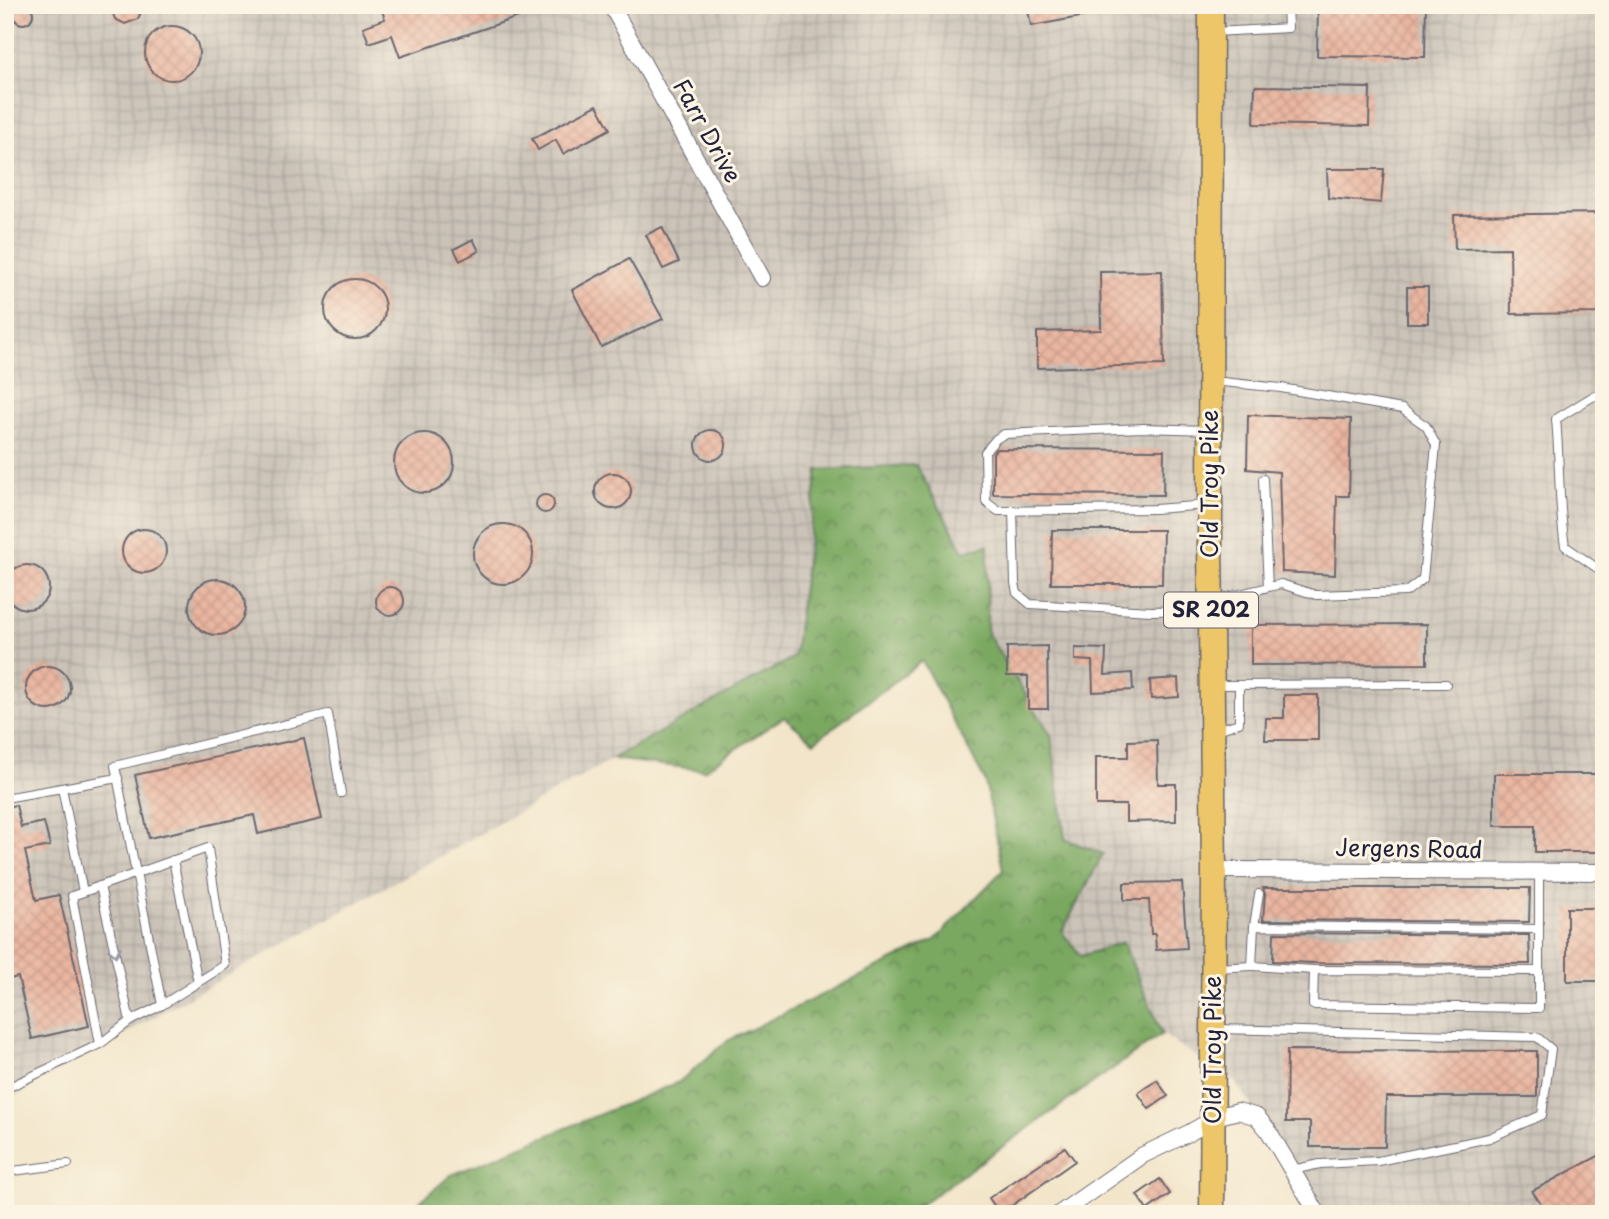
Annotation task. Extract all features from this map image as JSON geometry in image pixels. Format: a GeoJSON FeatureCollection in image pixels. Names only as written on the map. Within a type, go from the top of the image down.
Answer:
{"type":"FeatureCollection","features":[{"type":"Feature","properties":{"kind":"main road","name":"Old Troy Pike"},"geometry":{"type":"LineString","coordinates":[[1210,5],[1210,505],[1214,870],[1212,1214]]}},
{"type":"Feature","properties":{"kind":"street","name":"Farr Drive"},"geometry":{"type":"LineString","coordinates":[[611,5],[762,278]]}},
{"type":"Feature","properties":{"kind":"street","name":"Jergens Road"},"geometry":{"type":"LineString","coordinates":[[1214,870],[1604,872]]}},
{"type":"Feature","properties":{"kind":"street"},"geometry":{"type":"LineString","coordinates":[[1059,1214],[1143,1155],[1213,1118],[1238,1111],[1257,1117],[1268,1130],[1318,1214]]}},
{"type":"Feature","properties":{"kind":"lane"},"geometry":{"type":"LineString","coordinates":[[1211,32],[1288,28],[1287,5]]}},
{"type":"Feature","properties":{"kind":"lane"},"geometry":{"type":"LineString","coordinates":[[1013,510],[1015,583],[1017,593],[1030,604],[1151,611],[1195,610],[1211,601],[1281,584],[1316,594],[1406,592],[1423,579],[1436,445],[1426,426],[1402,409],[1281,388],[1210,381]]}},
{"type":"Feature","properties":{"kind":"lane"},"geometry":{"type":"LineString","coordinates":[[1604,394],[1592,397],[1556,419],[1560,453],[1561,520],[1565,546],[1604,570]]}},
{"type":"Feature","properties":{"kind":"lane"},"geometry":{"type":"LineString","coordinates":[[1210,430],[1143,428],[1004,434],[985,452],[986,502],[998,510],[1155,509],[1210,505]]}},
{"type":"Feature","properties":{"kind":"lane"},"geometry":{"type":"LineString","coordinates":[[1263,480],[1268,587]]}},
{"type":"Feature","properties":{"kind":"lane"},"geometry":{"type":"LineString","coordinates":[[1212,685],[1446,684]]}},
{"type":"Feature","properties":{"kind":"lane"},"geometry":{"type":"LineString","coordinates":[[1212,731],[1239,723],[1239,685]]}},
{"type":"Feature","properties":{"kind":"lane"},"geometry":{"type":"LineString","coordinates":[[162,1005],[115,766],[328,714],[341,793]]}},
{"type":"Feature","properties":{"kind":"lane"},"geometry":{"type":"LineString","coordinates":[[5,798],[118,778]]}},
{"type":"Feature","properties":{"kind":"lane"},"geometry":{"type":"LineString","coordinates":[[62,788],[83,892]]}},
{"type":"Feature","properties":{"kind":"lane"},"geometry":{"type":"LineString","coordinates":[[5,1089],[100,1044],[130,1021],[162,1005],[225,965],[208,848],[72,896],[100,1044]]}},
{"type":"Feature","properties":{"kind":"lane"},"geometry":{"type":"LineString","coordinates":[[173,860],[198,982]]}},
{"type":"Feature","properties":{"kind":"lane"},"geometry":{"type":"LineString","coordinates":[[1314,970],[1313,1005],[1539,1008],[1539,873]]}},
{"type":"Feature","properties":{"kind":"lane"},"geometry":{"type":"LineString","coordinates":[[100,886],[130,1021]]}},
{"type":"Feature","properties":{"kind":"lane"},"geometry":{"type":"LineString","coordinates":[[1252,966],[1259,894]]}},
{"type":"Feature","properties":{"kind":"lane"},"geometry":{"type":"LineString","coordinates":[[1254,926],[1538,929]]}},
{"type":"Feature","properties":{"kind":"lane"},"geometry":{"type":"LineString","coordinates":[[1214,969],[1252,966],[1314,970],[1539,971]]}},
{"type":"Feature","properties":{"kind":"lane"},"geometry":{"type":"LineString","coordinates":[[1214,1029],[1537,1037],[1551,1049],[1542,1115],[1489,1138],[1378,1161],[1320,1164],[1292,1170]]}},
{"type":"Feature","properties":{"kind":"lane"},"geometry":{"type":"LineString","coordinates":[[5,1172],[68,1164]]}},
{"type":"Feature","properties":{"kind":"shaded area"},"geometry":{"type":"Polygon","coordinates":[[[5,5],[1604,5],[1604,1214],[1324,1214],[1236,1082],[1162,1034],[1123,942],[1081,956],[1062,932],[1065,839],[1051,735],[987,633],[987,545],[964,551],[818,470],[794,657],[5,1101],[5,5]]]}},
{"type":"Feature","properties":{"kind":"green space"},"geometry":{"type":"Polygon","coordinates":[[[916,465],[964,551],[988,545],[987,633],[1051,735],[1065,839],[1103,854],[1062,932],[1081,956],[1123,942],[1162,1034],[907,1214],[405,1214],[451,1175],[679,1082],[727,1041],[935,940],[1003,870],[985,781],[922,661],[814,742],[784,717],[704,770],[612,759],[794,657],[818,470],[916,465]]]}},
{"type":"Feature","properties":{"kind":"building"},"geometry":{"type":"Polygon","coordinates":[[[23,4],[30,7],[33,14],[30,21],[23,24],[16,21],[13,14],[16,7],[23,4]]]}},
{"type":"Feature","properties":{"kind":"building"},"geometry":{"type":"Polygon","coordinates":[[[110,5],[144,5],[138,19],[125,24],[115,19],[110,5]]]}},
{"type":"Feature","properties":{"kind":"building"},"geometry":{"type":"Polygon","coordinates":[[[380,5],[548,7],[400,57],[392,35],[369,43],[363,27],[385,19],[380,5]]]}},
{"type":"Feature","properties":{"kind":"building"},"geometry":{"type":"Polygon","coordinates":[[[1027,5],[1113,5],[1113,11],[1031,26],[1027,5]]]}},
{"type":"Feature","properties":{"kind":"building"},"geometry":{"type":"Polygon","coordinates":[[[1318,5],[1426,5],[1425,57],[1317,56],[1318,5]]]}},
{"type":"Feature","properties":{"kind":"building"},"geometry":{"type":"Polygon","coordinates":[[[172,26],[191,34],[199,53],[191,72],[172,80],[153,72],[145,53],[153,34],[172,26]]]}},
{"type":"Feature","properties":{"kind":"building"},"geometry":{"type":"Polygon","coordinates":[[[1255,86],[1370,88],[1369,126],[1254,124],[1255,86]]]}},
{"type":"Feature","properties":{"kind":"building"},"geometry":{"type":"Polygon","coordinates":[[[597,105],[610,129],[563,154],[556,140],[538,150],[532,139],[597,105]]]}},
{"type":"Feature","properties":{"kind":"building"},"geometry":{"type":"Polygon","coordinates":[[[1327,169],[1384,169],[1381,203],[1328,198],[1327,169]]]}},
{"type":"Feature","properties":{"kind":"building"},"geometry":{"type":"Polygon","coordinates":[[[1604,213],[1604,313],[1511,314],[1510,248],[1455,249],[1454,215],[1604,213]]]}},
{"type":"Feature","properties":{"kind":"building"},"geometry":{"type":"Polygon","coordinates":[[[662,227],[679,262],[663,269],[646,235],[662,227]]]}},
{"type":"Feature","properties":{"kind":"building"},"geometry":{"type":"Polygon","coordinates":[[[473,239],[479,251],[460,261],[454,249],[473,239]]]}},
{"type":"Feature","properties":{"kind":"building"},"geometry":{"type":"Polygon","coordinates":[[[629,259],[663,319],[601,347],[572,290],[629,259]]]}},
{"type":"Feature","properties":{"kind":"building"},"geometry":{"type":"Polygon","coordinates":[[[1162,271],[1164,365],[1037,368],[1037,332],[1101,330],[1100,272],[1162,271]]]}},
{"type":"Feature","properties":{"kind":"building"},"geometry":{"type":"Polygon","coordinates":[[[355,279],[372,284],[380,292],[385,309],[380,326],[372,334],[355,339],[338,334],[330,326],[325,309],[330,292],[338,284],[355,279]]]}},
{"type":"Feature","properties":{"kind":"building"},"geometry":{"type":"Polygon","coordinates":[[[1407,287],[1428,287],[1428,323],[1407,323],[1407,287]]]}},
{"type":"Feature","properties":{"kind":"building"},"geometry":{"type":"Polygon","coordinates":[[[1248,415],[1351,419],[1349,496],[1337,496],[1335,575],[1282,572],[1279,472],[1247,469],[1248,415]]]}},
{"type":"Feature","properties":{"kind":"building"},"geometry":{"type":"Polygon","coordinates":[[[711,430],[721,435],[726,445],[721,455],[711,460],[701,455],[696,445],[701,435],[711,430]]]}},
{"type":"Feature","properties":{"kind":"building"},"geometry":{"type":"Polygon","coordinates":[[[418,433],[430,433],[449,446],[454,463],[452,475],[441,488],[430,493],[418,493],[399,480],[394,469],[394,457],[407,438],[418,433]]]}},
{"type":"Feature","properties":{"kind":"building"},"geometry":{"type":"Polygon","coordinates":[[[996,449],[1164,450],[1163,495],[993,494],[993,453],[996,449]]]}},
{"type":"Feature","properties":{"kind":"building"},"geometry":{"type":"Polygon","coordinates":[[[613,473],[626,478],[631,491],[626,504],[613,509],[600,504],[595,491],[600,478],[613,473]]]}},
{"type":"Feature","properties":{"kind":"building"},"geometry":{"type":"Polygon","coordinates":[[[541,495],[549,495],[554,504],[552,511],[541,513],[536,508],[536,500],[541,495]]]}},
{"type":"Feature","properties":{"kind":"building"},"geometry":{"type":"Polygon","coordinates":[[[503,524],[524,533],[533,554],[524,575],[503,584],[482,575],[473,554],[482,533],[503,524]]]}},
{"type":"Feature","properties":{"kind":"building"},"geometry":{"type":"Polygon","coordinates":[[[144,529],[159,536],[166,551],[159,566],[144,573],[129,566],[122,551],[129,536],[144,529]]]}},
{"type":"Feature","properties":{"kind":"building"},"geometry":{"type":"Polygon","coordinates":[[[1052,530],[1163,530],[1162,584],[1051,584],[1052,530]]]}},
{"type":"Feature","properties":{"kind":"building"},"geometry":{"type":"Polygon","coordinates":[[[27,565],[42,572],[49,587],[42,602],[27,609],[12,602],[5,587],[12,572],[27,565]]]}},
{"type":"Feature","properties":{"kind":"building"},"geometry":{"type":"Polygon","coordinates":[[[211,579],[223,579],[233,583],[241,591],[245,607],[241,623],[233,631],[223,635],[211,635],[201,631],[193,623],[189,613],[189,601],[193,591],[201,583],[211,579]]]}},
{"type":"Feature","properties":{"kind":"building"},"geometry":{"type":"Polygon","coordinates":[[[390,587],[400,591],[404,601],[400,611],[390,615],[380,611],[376,601],[380,591],[390,587]]]}},
{"type":"Feature","properties":{"kind":"building"},"geometry":{"type":"Polygon","coordinates":[[[1427,624],[1427,664],[1251,665],[1251,625],[1427,624]]]}},
{"type":"Feature","properties":{"kind":"building"},"geometry":{"type":"Polygon","coordinates":[[[1047,646],[1048,709],[1028,709],[1028,676],[1007,676],[1007,647],[1047,646]]]}},
{"type":"Feature","properties":{"kind":"building"},"geometry":{"type":"Polygon","coordinates":[[[1075,648],[1106,649],[1105,675],[1132,673],[1133,690],[1093,692],[1092,661],[1075,660],[1075,648]]]}},
{"type":"Feature","properties":{"kind":"building"},"geometry":{"type":"Polygon","coordinates":[[[48,666],[63,673],[70,688],[63,703],[48,710],[33,703],[26,688],[33,673],[48,666]]]}},
{"type":"Feature","properties":{"kind":"building"},"geometry":{"type":"Polygon","coordinates":[[[1178,678],[1179,697],[1151,699],[1150,680],[1178,678]]]}},
{"type":"Feature","properties":{"kind":"building"},"geometry":{"type":"Polygon","coordinates":[[[1284,695],[1318,695],[1318,740],[1265,740],[1266,718],[1284,718],[1284,695]]]}},
{"type":"Feature","properties":{"kind":"building"},"geometry":{"type":"Polygon","coordinates":[[[304,738],[322,819],[258,834],[254,815],[149,838],[135,775],[304,738]]]}},
{"type":"Feature","properties":{"kind":"building"},"geometry":{"type":"Polygon","coordinates":[[[1157,740],[1158,784],[1176,784],[1176,821],[1126,822],[1126,805],[1096,805],[1096,757],[1128,757],[1128,741],[1157,740]]]}},
{"type":"Feature","properties":{"kind":"building"},"geometry":{"type":"Polygon","coordinates":[[[1494,774],[1604,774],[1604,852],[1535,852],[1535,826],[1494,826],[1494,774]]]}},
{"type":"Feature","properties":{"kind":"building"},"geometry":{"type":"Polygon","coordinates":[[[16,805],[21,827],[44,822],[50,846],[25,851],[36,900],[59,895],[89,1026],[32,1039],[18,977],[5,980],[5,807],[16,805]]]}},
{"type":"Feature","properties":{"kind":"building"},"geometry":{"type":"Polygon","coordinates":[[[1182,882],[1187,948],[1156,950],[1155,934],[1151,934],[1149,900],[1124,900],[1124,883],[1182,882]]]}},
{"type":"Feature","properties":{"kind":"building"},"geometry":{"type":"Polygon","coordinates":[[[1263,888],[1530,888],[1529,922],[1263,920],[1263,888]]]}},
{"type":"Feature","properties":{"kind":"building"},"geometry":{"type":"Polygon","coordinates":[[[1567,908],[1601,908],[1601,981],[1567,981],[1567,908]]]}},
{"type":"Feature","properties":{"kind":"building"},"geometry":{"type":"Polygon","coordinates":[[[1274,933],[1529,935],[1530,964],[1273,961],[1274,933]]]}},
{"type":"Feature","properties":{"kind":"building"},"geometry":{"type":"Polygon","coordinates":[[[1287,1050],[1537,1051],[1537,1097],[1386,1097],[1385,1147],[1310,1147],[1310,1122],[1286,1122],[1287,1050]]]}},
{"type":"Feature","properties":{"kind":"building"},"geometry":{"type":"Polygon","coordinates":[[[1157,1080],[1168,1096],[1149,1109],[1138,1093],[1157,1080]]]}},
{"type":"Feature","properties":{"kind":"building"},"geometry":{"type":"Polygon","coordinates":[[[1065,1147],[1075,1161],[1000,1214],[989,1198],[1065,1147]]]}},
{"type":"Feature","properties":{"kind":"building"},"geometry":{"type":"Polygon","coordinates":[[[1604,1153],[1604,1214],[1548,1214],[1532,1191],[1604,1153]]]}},
{"type":"Feature","properties":{"kind":"building"},"geometry":{"type":"Polygon","coordinates":[[[1160,1179],[1170,1194],[1147,1210],[1137,1195],[1160,1179]]]}}]}
